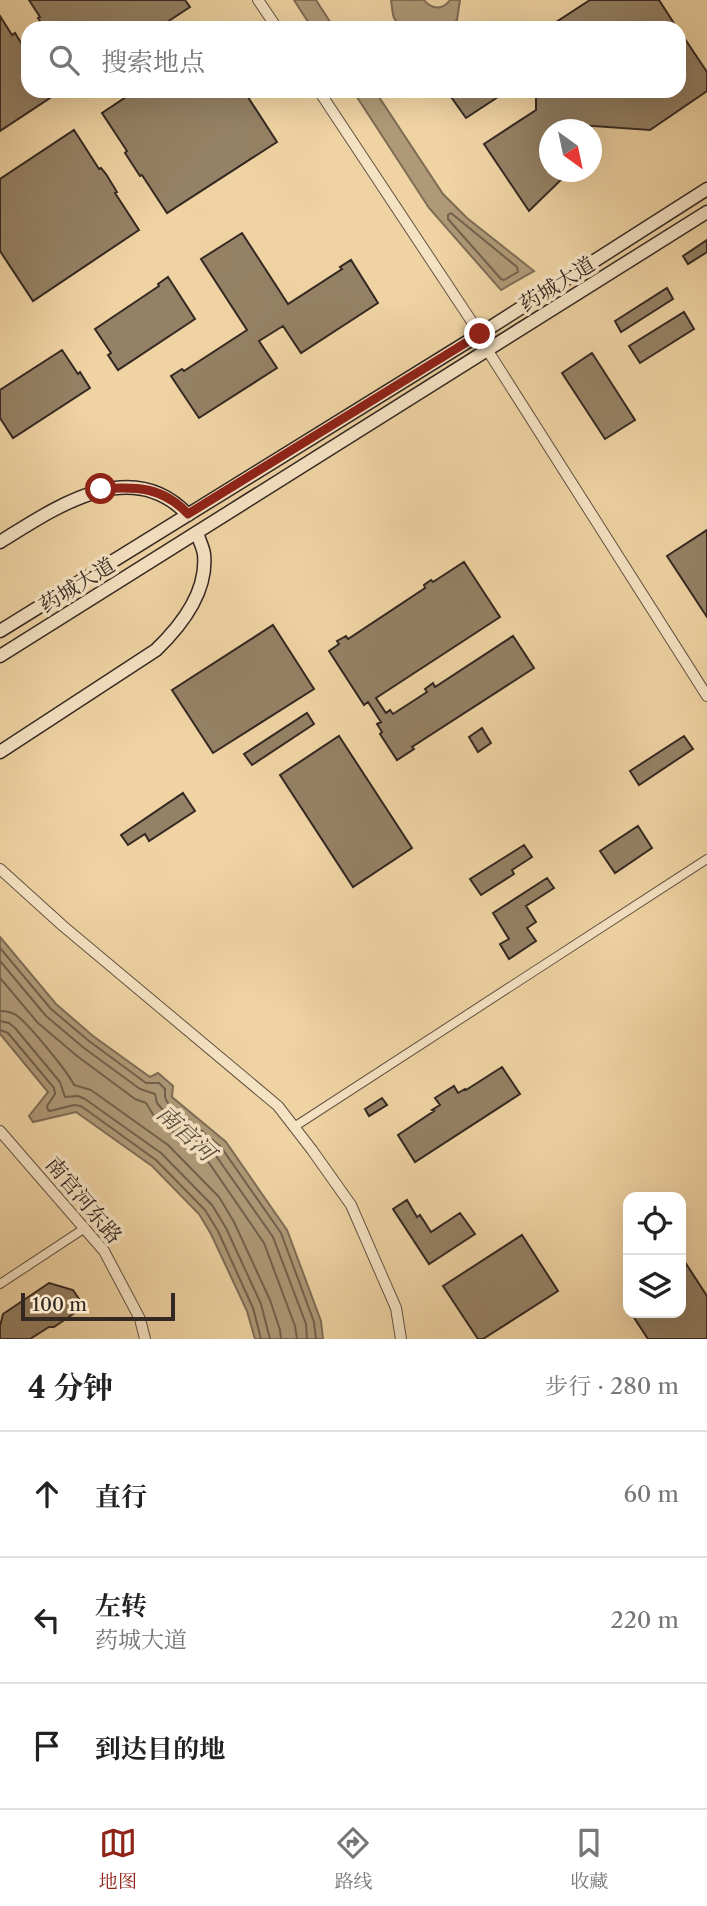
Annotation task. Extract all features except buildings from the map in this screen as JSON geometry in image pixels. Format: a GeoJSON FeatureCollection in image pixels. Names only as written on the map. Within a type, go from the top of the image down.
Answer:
{"type":"FeatureCollection","features":[{"type":"Feature","properties":{"kind":"main road","name":"药城大道"},"geometry":{"type":"LineString","coordinates":[[0,631],[707,190]]}},
{"type":"Feature","properties":{"kind":"main road","name":"药城大道"},"geometry":{"type":"LineString","coordinates":[[0,656],[707,212]]}},
{"type":"Feature","properties":{"kind":"main road"},"geometry":{"type":"LineString","coordinates":[[0,542],[71,500],[101,489],[146,489],[178,503],[188,514]]}},
{"type":"Feature","properties":{"kind":"main road"},"geometry":{"type":"LineString","coordinates":[[0,752],[156,650],[178,628],[196,598],[204,570],[203,551],[197,533]]}},
{"type":"Feature","properties":{"kind":"street"},"geometry":{"type":"LineString","coordinates":[[258,0],[272,21]]}},
{"type":"Feature","properties":{"kind":"street"},"geometry":{"type":"LineString","coordinates":[[323,98],[480,334],[488,351],[707,696]]}},
{"type":"Feature","properties":{"kind":"street"},"geometry":{"type":"LineString","coordinates":[[294,1127],[707,859]]}},
{"type":"Feature","properties":{"kind":"street"},"geometry":{"type":"LineString","coordinates":[[0,869],[63,926],[278,1106],[351,1205],[396,1308],[401,1339]]}},
{"type":"Feature","properties":{"kind":"street","name":"南官河东路"},"geometry":{"type":"LineString","coordinates":[[0,1131],[104,1251],[140,1319],[145,1339]]}},
{"type":"Feature","properties":{"kind":"street"},"geometry":{"type":"LineString","coordinates":[[0,1284],[85,1228]]}},
{"type":"Feature","properties":{"kind":"water"},"geometry":{"type":"Polygon","coordinates":[[[294,0],[316,0],[330,21],[308,21],[294,0]]]}},
{"type":"Feature","properties":{"kind":"water"},"geometry":{"type":"Polygon","coordinates":[[[391,0],[424,0],[437,8],[450,0],[460,0],[456,21],[396,21],[391,0]]]}},
{"type":"Feature","properties":{"kind":"water"},"geometry":{"type":"Polygon","coordinates":[[[358,98],[380,98],[443,194],[467,218],[534,271],[501,290],[429,208],[358,98]]]}},
{"type":"Feature","properties":{"kind":"water","name":"南官河"},"geometry":{"type":"Polygon","coordinates":[[[0,937],[56,1004],[93,1036],[150,1077],[158,1073],[173,1086],[172,1097],[226,1142],[287,1230],[321,1321],[323,1339],[255,1339],[247,1311],[211,1234],[199,1214],[152,1166],[76,1112],[33,1122],[29,1116],[48,1092],[0,1034],[0,937]]]}},
{"type":"Feature","properties":{"kind":"route"},"geometry":{"type":"LineString","coordinates":[[101,489],[146,489],[178,503],[188,514],[480,334]]}}]}
